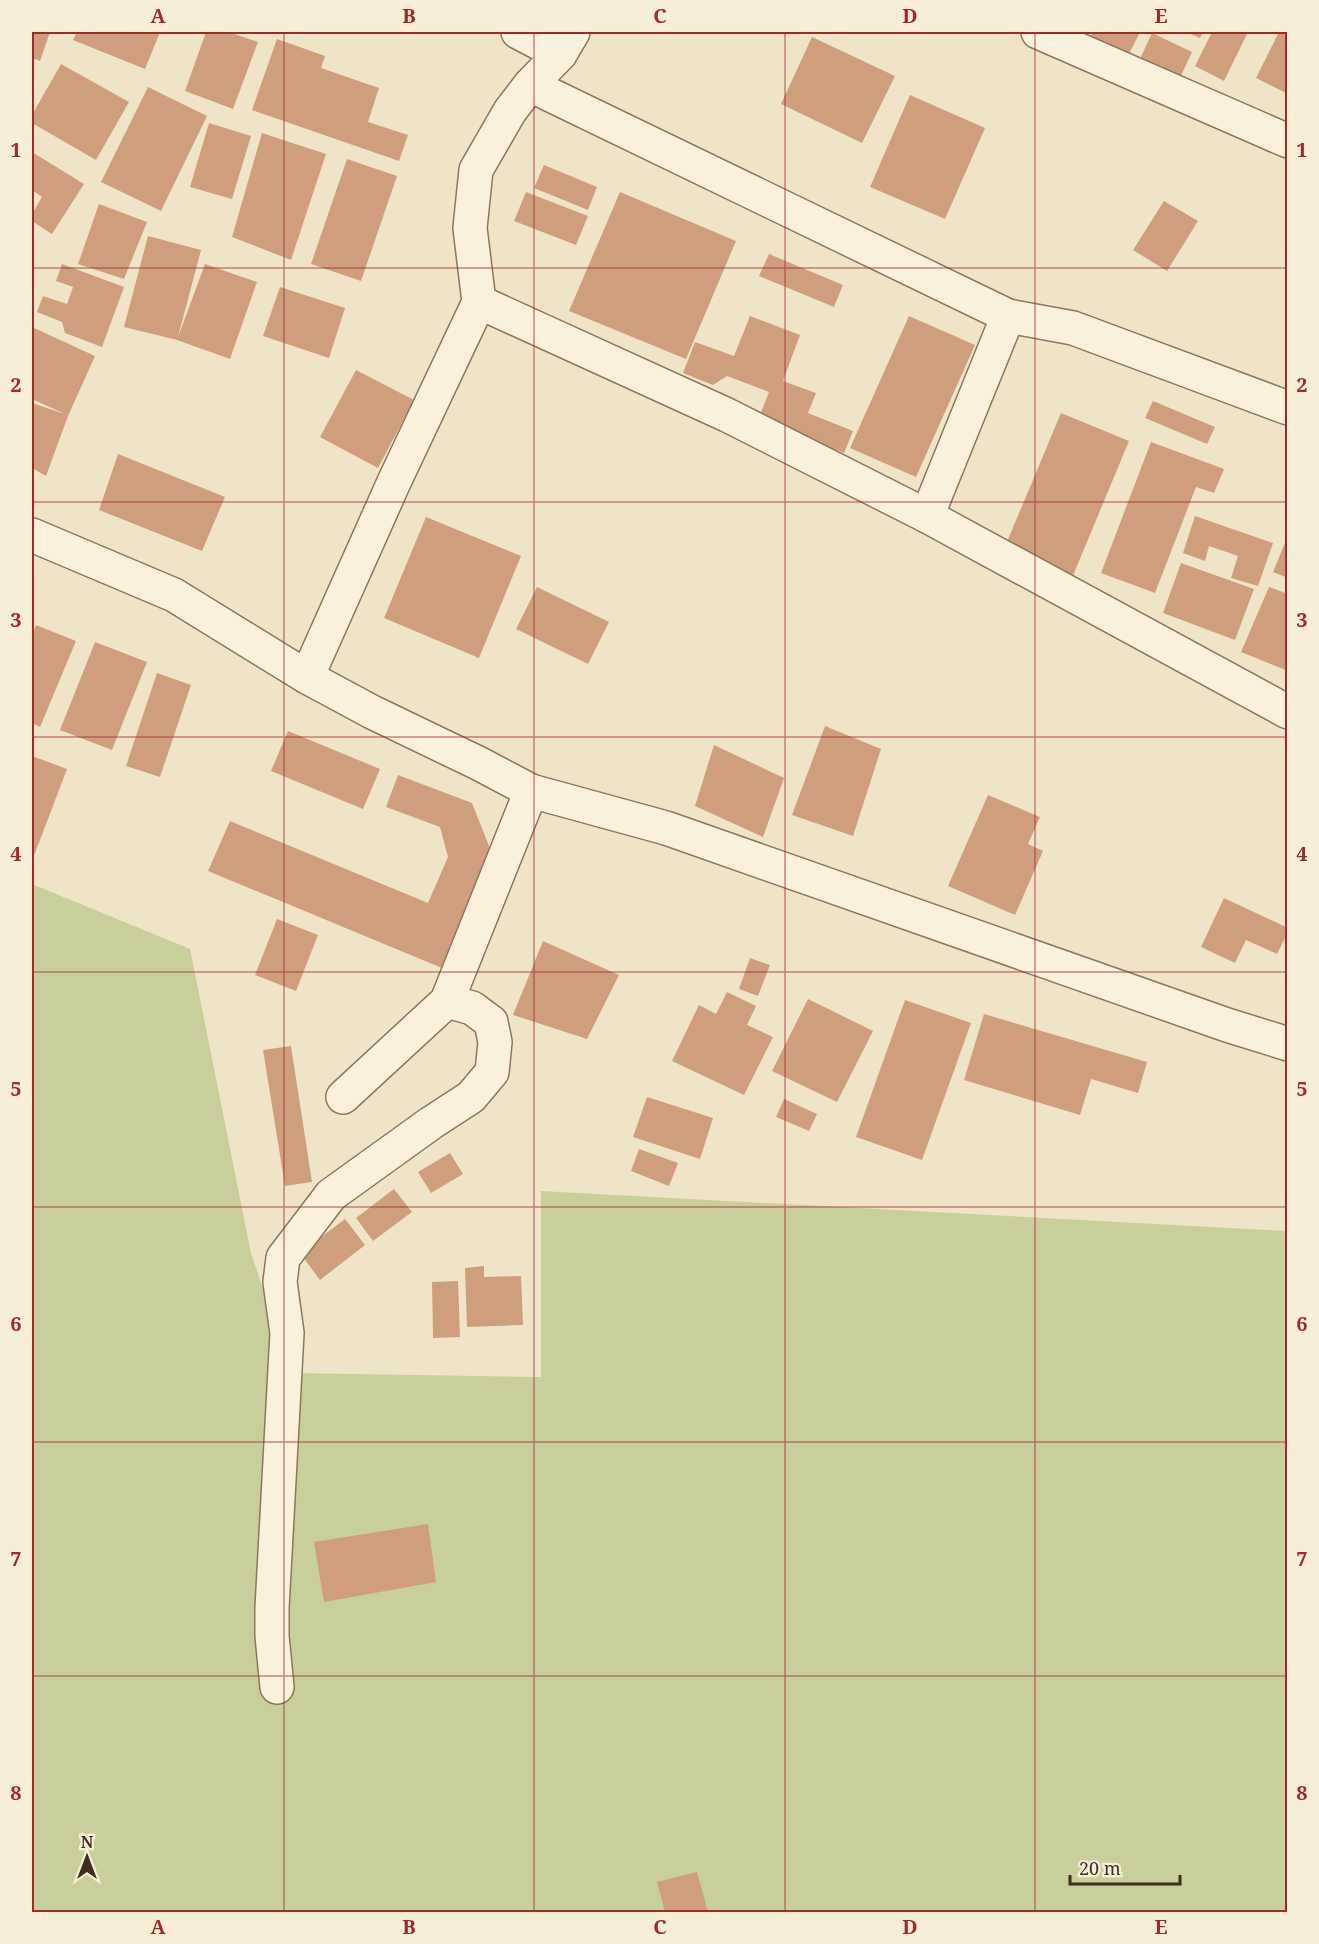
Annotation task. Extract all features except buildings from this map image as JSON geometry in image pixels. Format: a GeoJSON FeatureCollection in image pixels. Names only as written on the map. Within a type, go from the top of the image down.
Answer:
{"type":"FeatureCollection","features":[{"type":"Feature","properties":{"kind":"street"},"geometry":{"type":"LineString","coordinates":[[307,677],[393,483],[479,302],[470,228],[476,170],[510,111],[566,43],[518,32]]}},
{"type":"Feature","properties":{"kind":"street"},"geometry":{"type":"LineString","coordinates":[[1038,32],[1287,141]]}},
{"type":"Feature","properties":{"kind":"street"},"geometry":{"type":"LineString","coordinates":[[530,85],[1008,316],[1073,328],[1287,408]]}},
{"type":"Feature","properties":{"kind":"street"},"geometry":{"type":"LineString","coordinates":[[479,302],[727,415],[927,516],[1287,712]]}},
{"type":"Feature","properties":{"kind":"street"},"geometry":{"type":"LineString","coordinates":[[927,516],[1008,316]]}},
{"type":"Feature","properties":{"kind":"street"},"geometry":{"type":"LineString","coordinates":[[32,535],[174,595],[307,677],[531,791],[666,828],[1287,1044]]}},
{"type":"Feature","properties":{"kind":"street"},"geometry":{"type":"LineString","coordinates":[[343,1097],[447,1001],[531,791]]}},
{"type":"Feature","properties":{"kind":"street"},"geometry":{"type":"LineString","coordinates":[[277,1687],[272,1608],[287,1332],[280,1282],[283,1258],[331,1196],[431,1123],[471,1097],[492,1072],[495,1042],[491,1022],[472,1008],[447,1001]]}},
{"type":"Feature","properties":{"kind":"green space"},"geometry":{"type":"Polygon","coordinates":[[[32,884],[190,949],[251,1253],[291,1373],[541,1377],[541,1191],[1287,1231],[1287,1912],[32,1912],[32,884]]]}}]}
